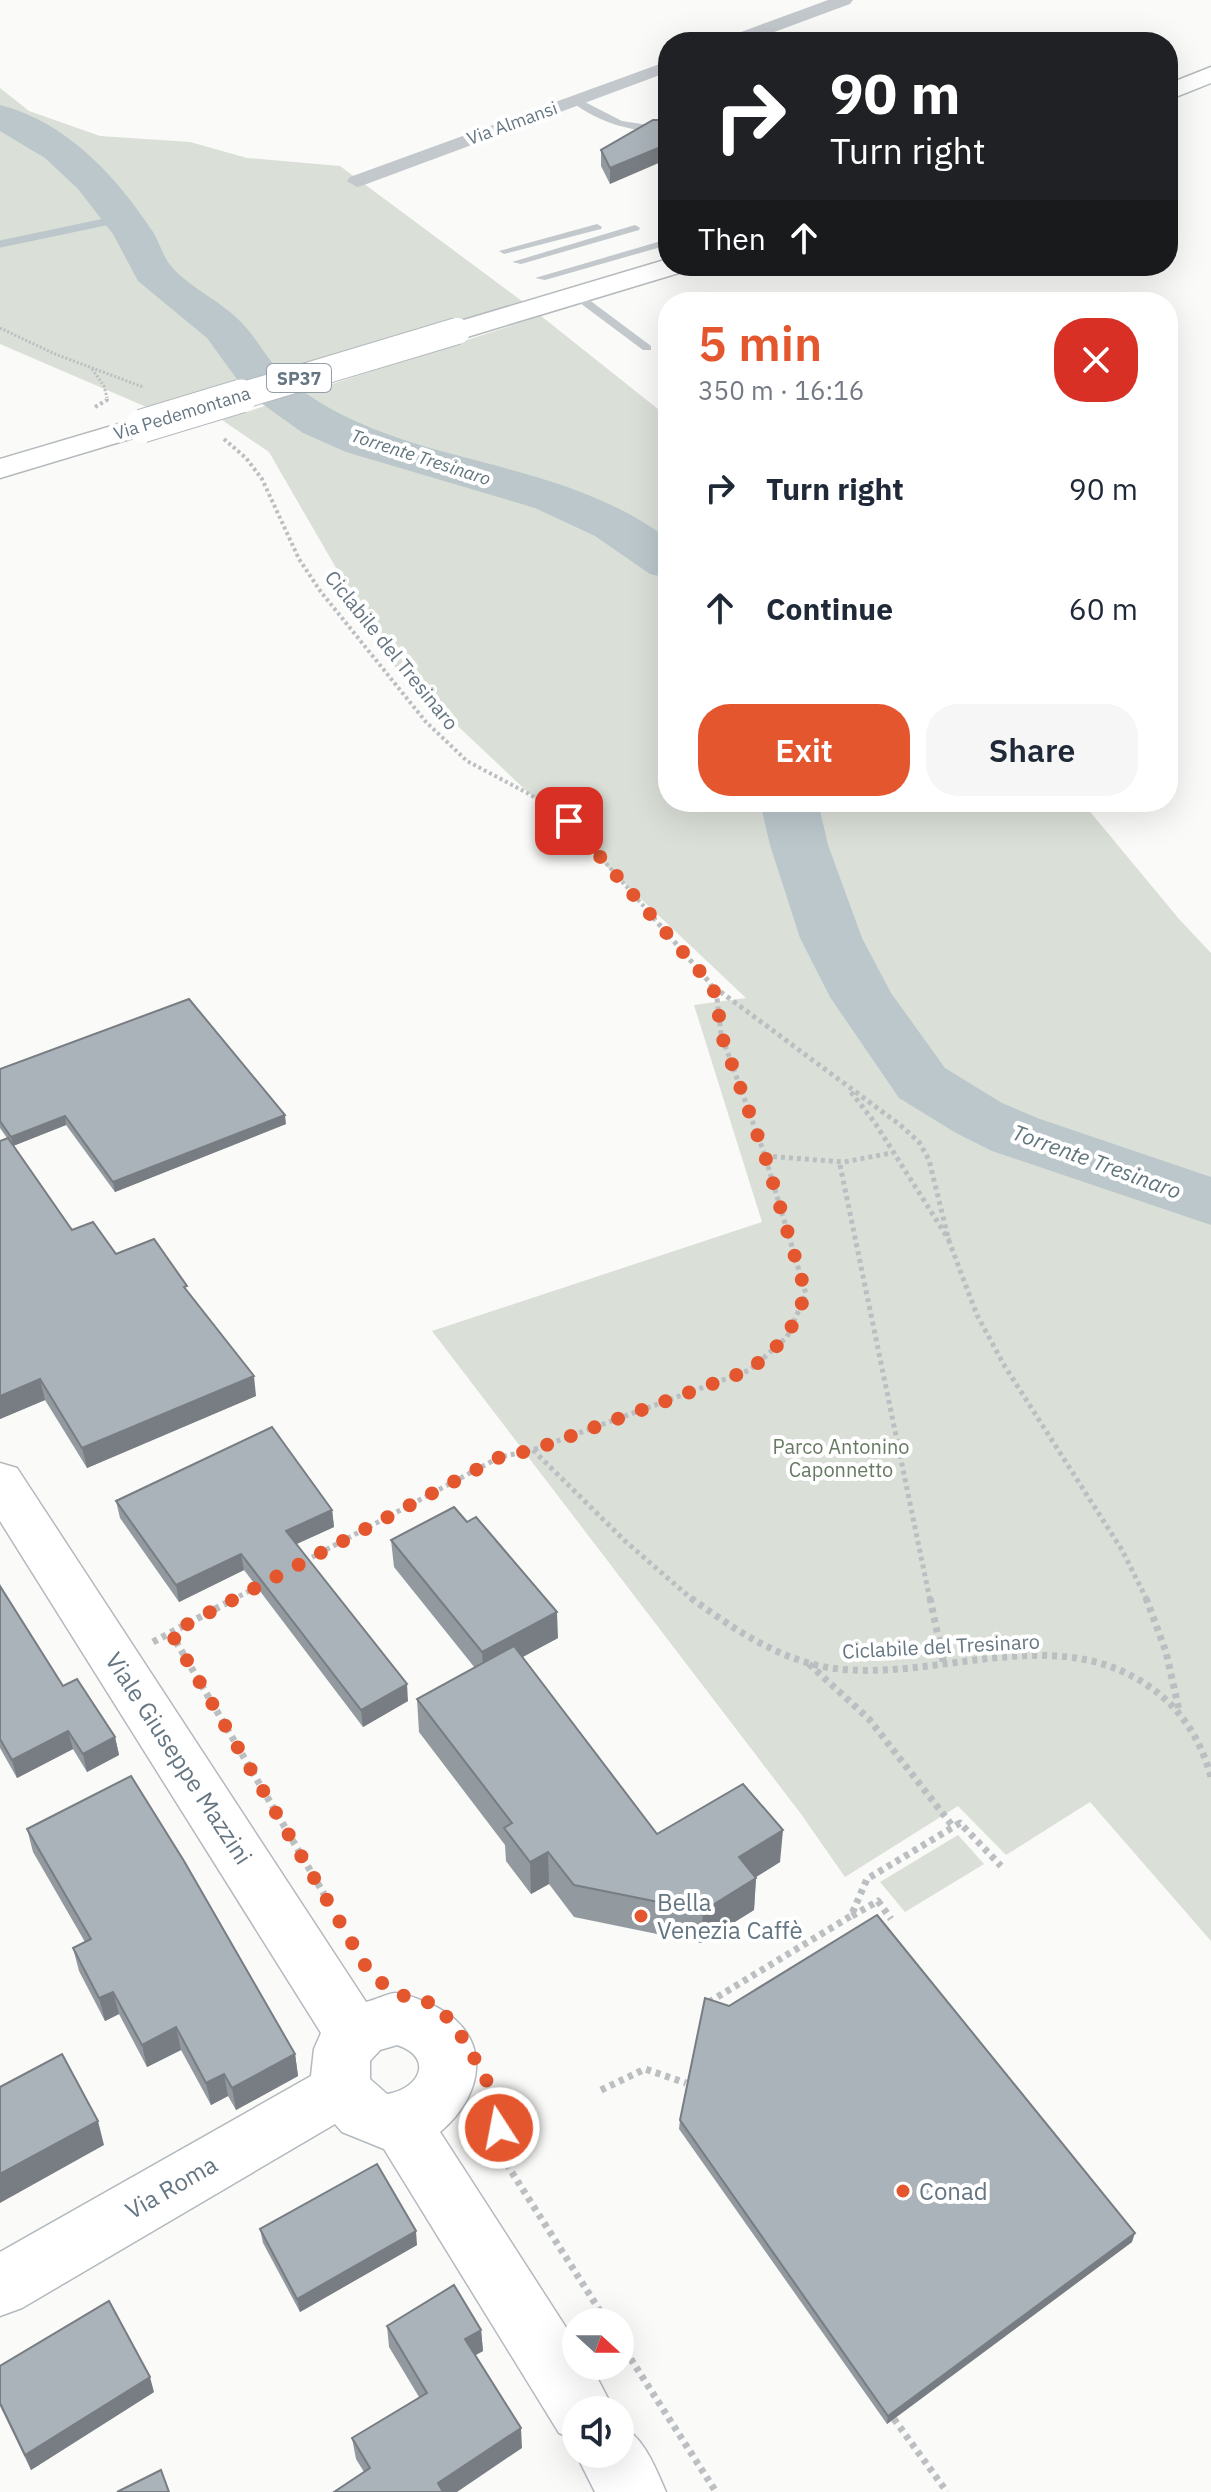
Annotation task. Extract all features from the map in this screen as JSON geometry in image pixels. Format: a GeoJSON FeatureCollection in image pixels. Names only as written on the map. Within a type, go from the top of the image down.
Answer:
{"type":"FeatureCollection","features":[{"type":"Feature","properties":{"kind":"street"},"geometry":{"type":"LineString","coordinates":[[758,32],[843,0]]}},
{"type":"Feature","properties":{"kind":"street","name":"Via Almansi"},"geometry":{"type":"LineString","coordinates":[[357,181],[658,70]]}},
{"type":"Feature","properties":{"kind":"street"},"geometry":{"type":"LineString","coordinates":[[1178,89],[1211,74]]}},
{"type":"Feature","properties":{"kind":"street","name":"SP37"},"geometry":{"type":"LineString","coordinates":[[564,291],[658,257]]}},
{"type":"Feature","properties":{"kind":"street","name":"Via Pedemontana"},"geometry":{"type":"LineString","coordinates":[[0,469],[457,331],[564,291]]}},
{"type":"Feature","properties":{"kind":"street","name":"Viale Giuseppe Mazzini"},"geometry":{"type":"LineString","coordinates":[[0,1481],[348,2063],[350,2104],[364,2115],[381,2121],[400,2121]]}},
{"type":"Feature","properties":{"kind":"street"},"geometry":{"type":"LineString","coordinates":[[348,2063],[382,2021],[397,2019],[426,2027],[444,2048],[449,2063],[448,2079],[441,2093],[424,2111],[400,2121],[573,2396]]}},
{"type":"Feature","properties":{"kind":"street","name":"Via Roma"},"geometry":{"type":"LineString","coordinates":[[0,2286],[348,2063]]}},
{"type":"Feature","properties":{"kind":"street"},"geometry":{"type":"LineString","coordinates":[[618,2468],[633,2492]]}},
{"type":"Feature","properties":{"kind":"lane"},"geometry":{"type":"LineString","coordinates":[[575,100],[586,109],[624,125],[658,130]]}},
{"type":"Feature","properties":{"kind":"lane"},"geometry":{"type":"LineString","coordinates":[[504,251],[619,221]]}},
{"type":"Feature","properties":{"kind":"lane"},"geometry":{"type":"LineString","coordinates":[[517,262],[635,228]]}},
{"type":"Feature","properties":{"kind":"lane"},"geometry":{"type":"LineString","coordinates":[[529,270],[650,234]]}},
{"type":"Feature","properties":{"kind":"lane"},"geometry":{"type":"LineString","coordinates":[[541,278],[658,255]]}},
{"type":"Feature","properties":{"kind":"lane"},"geometry":{"type":"LineString","coordinates":[[564,291],[647,348]]}},
{"type":"Feature","properties":{"kind":"path"},"geometry":{"type":"LineString","coordinates":[[0,328],[149,390]]}},
{"type":"Feature","properties":{"kind":"path"},"geometry":{"type":"LineString","coordinates":[[83,413],[107,400],[104,386],[91,368]]}},
{"type":"Feature","properties":{"kind":"path","name":"Ciclabile del Tresinaro"},"geometry":{"type":"LineString","coordinates":[[223,438],[246,458],[262,479],[299,559],[321,592],[426,722],[467,761],[531,795],[569,821],[710,983],[717,998],[721,1034],[765,1156],[806,1294],[787,1337],[750,1370],[533,1450],[687,1595],[740,1633],[807,1663],[851,1671],[1054,1655],[1110,1664],[1148,1683],[1179,1710],[1196,1733],[1211,1777]]}},
{"type":"Feature","properties":{"kind":"path"},"geometry":{"type":"LineString","coordinates":[[710,983],[759,1024],[896,1122],[924,1149],[933,1168],[964,1288],[1009,1374],[1124,1549],[1165,1649],[1179,1710]]}},
{"type":"Feature","properties":{"kind":"path"},"geometry":{"type":"LineString","coordinates":[[847,1085],[875,1123],[951,1245]]}},
{"type":"Feature","properties":{"kind":"path"},"geometry":{"type":"LineString","coordinates":[[765,1156],[840,1165],[865,1162],[891,1153]]}},
{"type":"Feature","properties":{"kind":"path"},"geometry":{"type":"LineString","coordinates":[[840,1165],[944,1665]]}},
{"type":"Feature","properties":{"kind":"path"},"geometry":{"type":"LineString","coordinates":[[294,1567],[500,1457],[533,1450]]}},
{"type":"Feature","properties":{"kind":"path"},"geometry":{"type":"LineString","coordinates":[[267,1581],[171,1633],[329,1903]]}},
{"type":"Feature","properties":{"kind":"path"},"geometry":{"type":"LineString","coordinates":[[807,1663],[829,1679],[864,1715],[954,1828]]}},
{"type":"Feature","properties":{"kind":"path"},"geometry":{"type":"LineString","coordinates":[[851,1916],[867,1879],[960,1823],[1001,1866]]}},
{"type":"Feature","properties":{"kind":"path"},"geometry":{"type":"LineString","coordinates":[[709,2002],[878,1901],[891,1919]]}},
{"type":"Feature","properties":{"kind":"path"},"geometry":{"type":"LineString","coordinates":[[601,2090],[645,2069],[686,2083]]}},
{"type":"Feature","properties":{"kind":"path"},"geometry":{"type":"LineString","coordinates":[[485,2077],[498,2102],[499,2128],[492,2141],[598,2308]]}},
{"type":"Feature","properties":{"kind":"path"},"geometry":{"type":"LineString","coordinates":[[634,2364],[716,2492]]}},
{"type":"Feature","properties":{"kind":"path"},"geometry":{"type":"LineString","coordinates":[[894,2419],[947,2492]]}},
{"type":"Feature","properties":{"kind":"green space"},"geometry":{"type":"Polygon","coordinates":[[[0,88],[29,111],[100,136],[190,142],[247,158],[340,166],[526,304],[158,412],[0,344],[0,88]]]}},
{"type":"Feature","properties":{"kind":"green space","name":"Parco Antonino Caponnetto"},"geometry":{"type":"Polygon","coordinates":[[[541,316],[658,409],[658,812],[1090,812],[1211,953],[1211,1941],[1090,1802],[1006,1855],[958,1806],[845,1877],[801,1814],[432,1331],[762,1222],[694,1005],[746,998],[391,663],[269,452],[222,420],[541,316]]]}},
{"type":"Feature","properties":{"kind":"green space"},"geometry":{"type":"Polygon","coordinates":[[[958,1835],[984,1864],[905,1912],[880,1882],[958,1835]]]}},
{"type":"Feature","properties":{"kind":"building"},"geometry":{"type":"Polygon","coordinates":[[[658,120],[658,148],[610,168],[601,150],[658,120]]]}},
{"type":"Feature","properties":{"kind":"building"},"geometry":{"type":"Polygon","coordinates":[[[189,999],[285,1115],[113,1182],[65,1116],[11,1137],[0,1121],[0,1069],[189,999]]]}},
{"type":"Feature","properties":{"kind":"building"},"geometry":{"type":"Polygon","coordinates":[[[8,1138],[72,1230],[93,1222],[116,1254],[154,1239],[187,1286],[184,1287],[254,1376],[82,1448],[40,1379],[0,1396],[0,1141],[8,1138]]]}},
{"type":"Feature","properties":{"kind":"building"},"geometry":{"type":"Polygon","coordinates":[[[272,1427],[332,1510],[286,1531],[407,1684],[361,1710],[241,1554],[176,1585],[116,1501],[272,1427]]]}},
{"type":"Feature","properties":{"kind":"building"},"geometry":{"type":"Polygon","coordinates":[[[454,1507],[467,1522],[476,1517],[557,1612],[482,1652],[391,1540],[454,1507]]]}},
{"type":"Feature","properties":{"kind":"building"},"geometry":{"type":"Polygon","coordinates":[[[0,1586],[63,1686],[77,1679],[115,1737],[83,1754],[68,1731],[12,1760],[0,1739],[0,1586]]]}},
{"type":"Feature","properties":{"kind":"building"},"geometry":{"type":"Polygon","coordinates":[[[514,1646],[657,1834],[743,1784],[783,1830],[739,1857],[756,1878],[703,1911],[574,1885],[548,1852],[530,1862],[504,1828],[512,1823],[417,1699],[514,1646]]]}},
{"type":"Feature","properties":{"kind":"building"},"geometry":{"type":"Polygon","coordinates":[[[131,1776],[184,1861],[295,2054],[232,2088],[224,2074],[206,2083],[176,2027],[142,2045],[113,1992],[99,1998],[73,1948],[91,1939],[27,1829],[131,1776]]]}},
{"type":"Feature","properties":{"kind":"building","name":"Conad"},"geometry":{"type":"Polygon","coordinates":[[[877,1915],[1135,2233],[888,2416],[680,2120],[705,1998],[729,2006],[877,1915]]]}},
{"type":"Feature","properties":{"kind":"building"},"geometry":{"type":"Polygon","coordinates":[[[62,2054],[98,2121],[0,2174],[0,2087],[62,2054]]]}},
{"type":"Feature","properties":{"kind":"building"},"geometry":{"type":"Polygon","coordinates":[[[377,2164],[416,2231],[297,2299],[260,2229],[377,2164]]]}},
{"type":"Feature","properties":{"kind":"building"},"geometry":{"type":"Polygon","coordinates":[[[454,2285],[481,2330],[465,2339],[521,2428],[438,2483],[443,2492],[334,2492],[370,2468],[352,2438],[427,2393],[387,2326],[454,2285]]]}},
{"type":"Feature","properties":{"kind":"building"},"geometry":{"type":"Polygon","coordinates":[[[109,2301],[150,2377],[25,2455],[0,2403],[0,2366],[109,2301]]]}},
{"type":"Feature","properties":{"kind":"building"},"geometry":{"type":"Polygon","coordinates":[[[161,2470],[169,2492],[117,2492],[161,2470]]]}},
{"type":"Feature","properties":{"kind":"waterway","name":"Torrente Tresinaro"},"geometry":{"type":"LineString","coordinates":[[0,117],[40,137],[76,164],[121,215],[137,238],[153,272],[223,329],[258,378],[300,411],[363,442],[489,477],[583,510],[613,525],[658,556]]}},
{"type":"Feature","properties":{"kind":"waterway"},"geometry":{"type":"LineString","coordinates":[[0,244],[124,218]]}},
{"type":"Feature","properties":{"kind":"waterway","name":"Torrente Tresinaro"},"geometry":{"type":"LineString","coordinates":[[791,812],[799,845],[831,938],[862,997],[922,1083],[979,1118],[1016,1135],[1211,1202]]}},
{"type":"Feature","properties":{"kind":"place","name":"Bella Venezia Caffè"},"geometry":{"type":"Point","coordinates":[641,1916]}},
{"type":"Feature","properties":{"kind":"place","name":"Conad"},"geometry":{"type":"Point","coordinates":[903,2191]}},
{"type":"Feature","properties":{"kind":"route"},"geometry":{"type":"LineString","coordinates":[[499,2128],[498,2102],[465,2041],[436,2003],[419,2002],[391,1992],[369,1972],[171,1633],[500,1457],[533,1450],[750,1370],[787,1337],[806,1294],[765,1156],[721,1034],[717,998],[710,983],[569,821]]}}]}
